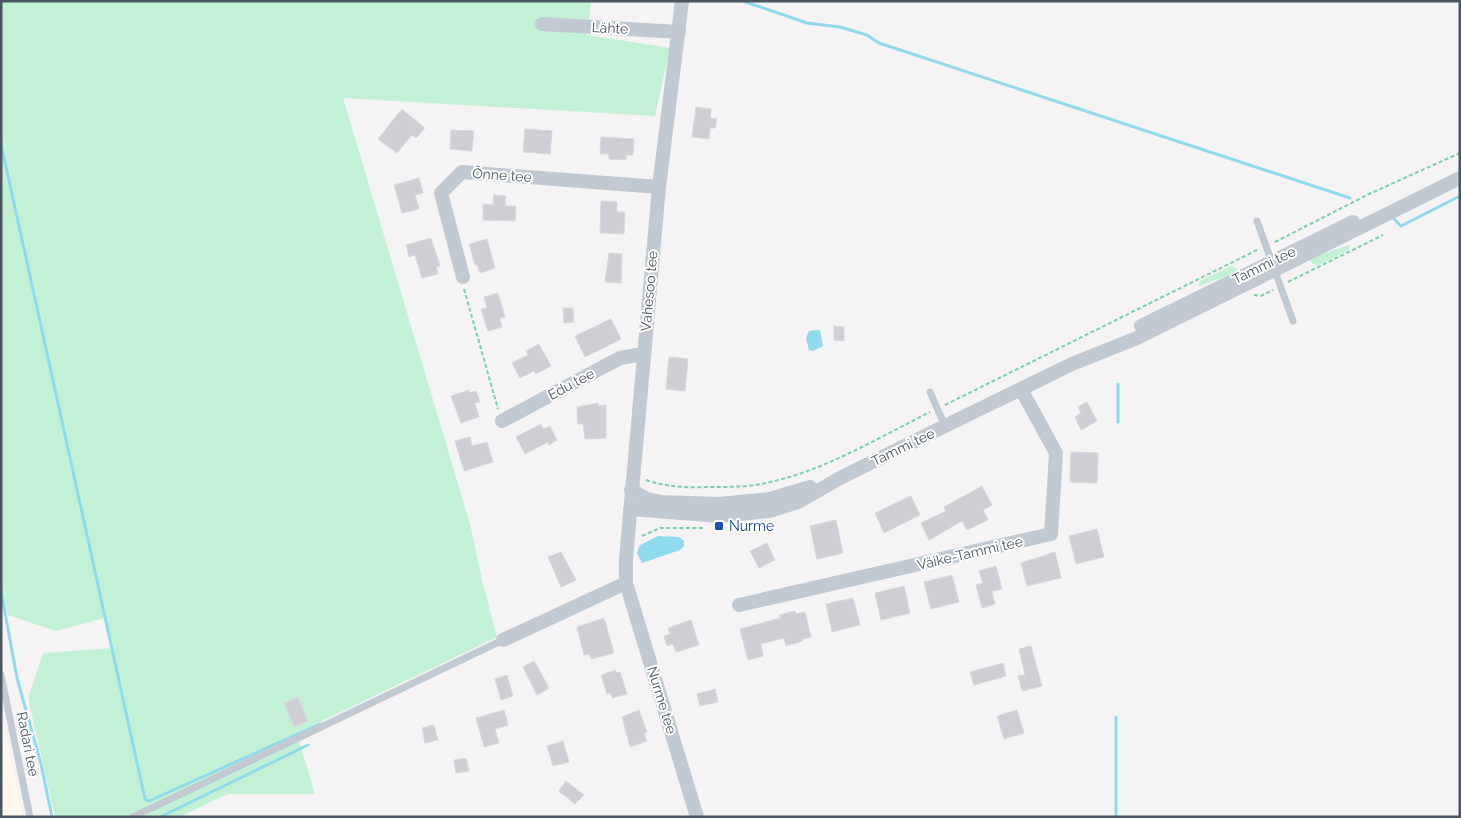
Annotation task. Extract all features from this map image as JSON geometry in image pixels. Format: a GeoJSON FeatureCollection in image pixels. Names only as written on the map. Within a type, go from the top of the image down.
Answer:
{"type":"FeatureCollection","features":[{"type":"Feature","properties":{"kind":"street","name":"Vahesoo tee"},"geometry":{"type":"LineString","coordinates":[[626,583],[632,476],[659,187],[682,1]]}},
{"type":"Feature","properties":{"kind":"street","name":"Lähte"},"geometry":{"type":"LineString","coordinates":[[542,24],[678,32]]}},
{"type":"Feature","properties":{"kind":"street","name":"Õnne tee"},"geometry":{"type":"LineString","coordinates":[[463,277],[441,193],[462,172],[659,187]]}},
{"type":"Feature","properties":{"kind":"street","name":"Tammi tee"},"geometry":{"type":"LineString","coordinates":[[630,508],[720,516],[769,511],[798,502],[842,477],[1072,364],[1137,338],[1273,266],[1460,172]]}},
{"type":"Feature","properties":{"kind":"street","name":"Tammi tee"},"geometry":{"type":"LineString","coordinates":[[1273,266],[1460,178]]}},
{"type":"Feature","properties":{"kind":"street","name":"Edu tee"},"geometry":{"type":"LineString","coordinates":[[504,420],[620,358],[643,354]]}},
{"type":"Feature","properties":{"kind":"street","name":"Väike-Tammi tee"},"geometry":{"type":"LineString","coordinates":[[739,605],[1051,534],[1056,453],[1021,389]]}},
{"type":"Feature","properties":{"kind":"street","name":"Tammi tee"},"geometry":{"type":"LineString","coordinates":[[632,490],[646,499],[661,502],[736,504],[770,499],[842,477]]}},
{"type":"Feature","properties":{"kind":"street"},"geometry":{"type":"LineString","coordinates":[[503,640],[626,583]]}},
{"type":"Feature","properties":{"kind":"street","name":"Nurme tee"},"geometry":{"type":"LineString","coordinates":[[626,583],[697,817]]}},
{"type":"Feature","properties":{"kind":"lane"},"geometry":{"type":"LineString","coordinates":[[1257,221],[1293,321]]}},
{"type":"Feature","properties":{"kind":"lane"},"geometry":{"type":"LineString","coordinates":[[930,392],[945,426]]}},
{"type":"Feature","properties":{"kind":"lane"},"geometry":{"type":"LineString","coordinates":[[133,817],[503,640]]}},
{"type":"Feature","properties":{"kind":"lane","name":"Radari tee"},"geometry":{"type":"LineString","coordinates":[[1,675],[30,817]]}},
{"type":"Feature","properties":{"kind":"path"},"geometry":{"type":"LineString","coordinates":[[632,476],[663,486],[741,487],[767,483],[817,467],[1369,194],[1460,153]]}},
{"type":"Feature","properties":{"kind":"path"},"geometry":{"type":"LineString","coordinates":[[1261,296],[1383,235]]}},
{"type":"Feature","properties":{"kind":"path"},"geometry":{"type":"LineString","coordinates":[[463,277],[463,285],[498,409],[504,420]]}},
{"type":"Feature","properties":{"kind":"path"},"geometry":{"type":"LineString","coordinates":[[628,538],[637,538],[660,528],[690,529],[713,527]]}},
{"type":"Feature","properties":{"kind":"shaded area"},"geometry":{"type":"Polygon","coordinates":[[[1,711],[23,817],[1,817],[1,711]]]}},
{"type":"Feature","properties":{"kind":"green space"},"geometry":{"type":"Polygon","coordinates":[[[1,1],[591,1],[587,35],[670,48],[655,116],[343,98],[470,524],[497,637],[297,733],[315,794],[228,794],[179,817],[55,817],[28,698],[43,653],[113,648],[104,618],[56,631],[8,615],[1,587],[1,1]]]}},
{"type":"Feature","properties":{"kind":"green space"},"geometry":{"type":"Polygon","coordinates":[[[1349,245],[1349,250],[1317,266],[1309,259],[1349,245]]]}},
{"type":"Feature","properties":{"kind":"green space"},"geometry":{"type":"Polygon","coordinates":[[[1231,266],[1236,268],[1238,272],[1199,286],[1200,281],[1231,266]]]}},
{"type":"Feature","properties":{"kind":"water"},"geometry":{"type":"Polygon","coordinates":[[[820,330],[823,346],[813,351],[809,350],[806,338],[809,331],[820,330]]]}},
{"type":"Feature","properties":{"kind":"water"},"geometry":{"type":"Polygon","coordinates":[[[658,536],[679,537],[684,541],[684,546],[680,550],[642,563],[637,553],[640,545],[658,536]]]}},
{"type":"Feature","properties":{"kind":"building"},"geometry":{"type":"Polygon","coordinates":[[[696,107],[711,109],[710,118],[717,119],[715,128],[710,128],[709,139],[692,137],[696,107]]]}},
{"type":"Feature","properties":{"kind":"building"},"geometry":{"type":"Polygon","coordinates":[[[402,109],[425,128],[416,138],[412,135],[397,153],[378,139],[402,109]]]}},
{"type":"Feature","properties":{"kind":"building"},"geometry":{"type":"Polygon","coordinates":[[[525,129],[552,131],[550,154],[523,152],[525,129]]]}},
{"type":"Feature","properties":{"kind":"building"},"geometry":{"type":"Polygon","coordinates":[[[451,130],[474,131],[472,151],[450,149],[451,130]]]}},
{"type":"Feature","properties":{"kind":"building"},"geometry":{"type":"Polygon","coordinates":[[[601,137],[634,139],[633,155],[626,155],[626,160],[609,159],[609,154],[600,154],[601,137]]]}},
{"type":"Feature","properties":{"kind":"building"},"geometry":{"type":"Polygon","coordinates":[[[419,178],[423,193],[415,195],[419,209],[402,213],[394,185],[419,178]]]}},
{"type":"Feature","properties":{"kind":"building"},"geometry":{"type":"Polygon","coordinates":[[[494,195],[506,196],[505,206],[516,206],[515,221],[483,220],[483,204],[493,205],[494,195]]]}},
{"type":"Feature","properties":{"kind":"building"},"geometry":{"type":"Polygon","coordinates":[[[601,201],[617,202],[617,212],[625,212],[624,234],[600,233],[601,201]]]}},
{"type":"Feature","properties":{"kind":"building"},"geometry":{"type":"Polygon","coordinates":[[[431,238],[440,266],[436,267],[438,274],[422,278],[415,255],[409,257],[406,245],[431,238]]]}},
{"type":"Feature","properties":{"kind":"building"},"geometry":{"type":"Polygon","coordinates":[[[487,239],[495,268],[480,273],[477,264],[475,265],[469,244],[487,239]]]}},
{"type":"Feature","properties":{"kind":"building"},"geometry":{"type":"Polygon","coordinates":[[[609,253],[622,254],[621,283],[605,282],[609,253]]]}},
{"type":"Feature","properties":{"kind":"building"},"geometry":{"type":"Polygon","coordinates":[[[498,293],[505,317],[500,318],[502,327],[488,331],[481,309],[487,308],[484,297],[498,293]]]}},
{"type":"Feature","properties":{"kind":"building"},"geometry":{"type":"Polygon","coordinates":[[[563,308],[573,308],[574,322],[564,323],[563,308]]]}},
{"type":"Feature","properties":{"kind":"building"},"geometry":{"type":"Polygon","coordinates":[[[611,319],[621,339],[585,357],[575,336],[611,319]]]}},
{"type":"Feature","properties":{"kind":"building"},"geometry":{"type":"Polygon","coordinates":[[[834,326],[844,327],[844,341],[834,340],[834,326]]]}},
{"type":"Feature","properties":{"kind":"building"},"geometry":{"type":"Polygon","coordinates":[[[539,344],[551,366],[536,374],[534,371],[520,378],[512,363],[528,355],[526,351],[539,344]]]}},
{"type":"Feature","properties":{"kind":"building"},"geometry":{"type":"Polygon","coordinates":[[[669,357],[688,359],[685,391],[666,389],[669,357]]]}},
{"type":"Feature","properties":{"kind":"building"},"geometry":{"type":"Polygon","coordinates":[[[469,390],[469,393],[476,391],[480,402],[475,403],[479,417],[461,423],[451,396],[469,390]]]}},
{"type":"Feature","properties":{"kind":"building"},"geometry":{"type":"Polygon","coordinates":[[[1087,402],[1097,421],[1081,430],[1075,417],[1081,413],[1078,407],[1087,402]]]}},
{"type":"Feature","properties":{"kind":"building"},"geometry":{"type":"Polygon","coordinates":[[[598,403],[598,406],[606,405],[606,438],[585,439],[583,424],[578,424],[577,407],[598,403]]]}},
{"type":"Feature","properties":{"kind":"building"},"geometry":{"type":"Polygon","coordinates":[[[541,424],[543,429],[550,426],[557,440],[549,445],[548,442],[525,454],[516,437],[541,424]]]}},
{"type":"Feature","properties":{"kind":"building"},"geometry":{"type":"Polygon","coordinates":[[[470,437],[472,446],[487,442],[493,462],[464,471],[455,441],[470,437]]]}},
{"type":"Feature","properties":{"kind":"building"},"geometry":{"type":"Polygon","coordinates":[[[1071,452],[1098,453],[1097,483],[1070,482],[1071,452]]]}},
{"type":"Feature","properties":{"kind":"building"},"geometry":{"type":"Polygon","coordinates":[[[982,486],[992,505],[983,510],[988,520],[967,530],[962,521],[929,540],[921,523],[946,511],[944,507],[982,486]]]}},
{"type":"Feature","properties":{"kind":"building"},"geometry":{"type":"Polygon","coordinates":[[[911,496],[920,515],[884,533],[875,513],[911,496]]]}},
{"type":"Feature","properties":{"kind":"building"},"geometry":{"type":"Polygon","coordinates":[[[836,520],[843,553],[817,559],[810,526],[836,520]]]}},
{"type":"Feature","properties":{"kind":"building"},"geometry":{"type":"Polygon","coordinates":[[[1097,529],[1104,557],[1076,564],[1069,536],[1097,529]]]}},
{"type":"Feature","properties":{"kind":"building"},"geometry":{"type":"Polygon","coordinates":[[[767,543],[775,560],[759,568],[750,551],[767,543]]]}},
{"type":"Feature","properties":{"kind":"building"},"geometry":{"type":"Polygon","coordinates":[[[561,552],[576,580],[561,587],[548,557],[561,552]]]}},
{"type":"Feature","properties":{"kind":"building"},"geometry":{"type":"Polygon","coordinates":[[[1055,552],[1061,578],[1027,586],[1021,563],[1055,552]]]}},
{"type":"Feature","properties":{"kind":"building"},"geometry":{"type":"Polygon","coordinates":[[[996,566],[1002,589],[992,591],[995,604],[982,608],[976,585],[983,583],[979,571],[996,566]]]}},
{"type":"Feature","properties":{"kind":"building"},"geometry":{"type":"Polygon","coordinates":[[[952,575],[959,602],[931,609],[924,582],[952,575]]]}},
{"type":"Feature","properties":{"kind":"building"},"geometry":{"type":"Polygon","coordinates":[[[904,586],[910,613],[881,620],[875,593],[904,586]]]}},
{"type":"Feature","properties":{"kind":"building"},"geometry":{"type":"Polygon","coordinates":[[[853,598],[860,625],[832,632],[826,604],[853,598]]]}},
{"type":"Feature","properties":{"kind":"building"},"geometry":{"type":"Polygon","coordinates":[[[795,611],[796,614],[805,612],[811,637],[786,646],[784,638],[761,644],[763,656],[748,660],[740,629],[781,618],[779,615],[795,611]]]}},
{"type":"Feature","properties":{"kind":"building"},"geometry":{"type":"Polygon","coordinates":[[[604,618],[614,653],[591,659],[589,654],[584,655],[577,627],[604,618]]]}},
{"type":"Feature","properties":{"kind":"building"},"geometry":{"type":"Polygon","coordinates":[[[691,620],[699,645],[676,652],[673,644],[667,646],[664,636],[670,634],[668,628],[691,620]]]}},
{"type":"Feature","properties":{"kind":"building"},"geometry":{"type":"Polygon","coordinates":[[[1031,646],[1042,686],[1022,691],[1018,676],[1025,675],[1019,649],[1031,646]]]}},
{"type":"Feature","properties":{"kind":"building"},"geometry":{"type":"Polygon","coordinates":[[[534,661],[548,686],[548,689],[537,695],[523,667],[534,661]]]}},
{"type":"Feature","properties":{"kind":"building"},"geometry":{"type":"Polygon","coordinates":[[[1003,663],[1006,676],[974,685],[970,672],[1003,663]]]}},
{"type":"Feature","properties":{"kind":"building"},"geometry":{"type":"Polygon","coordinates":[[[616,670],[616,673],[620,672],[627,694],[612,698],[611,693],[607,694],[601,675],[616,670]]]}},
{"type":"Feature","properties":{"kind":"building"},"geometry":{"type":"Polygon","coordinates":[[[507,675],[513,696],[501,700],[495,679],[507,675]]]}},
{"type":"Feature","properties":{"kind":"building"},"geometry":{"type":"Polygon","coordinates":[[[715,689],[718,702],[700,706],[697,694],[715,689]]]}},
{"type":"Feature","properties":{"kind":"building"},"geometry":{"type":"Polygon","coordinates":[[[298,697],[308,721],[294,727],[284,703],[298,697]]]}},
{"type":"Feature","properties":{"kind":"building"},"geometry":{"type":"Polygon","coordinates":[[[504,710],[508,725],[495,729],[499,743],[484,747],[476,718],[504,710]]]}},
{"type":"Feature","properties":{"kind":"building"},"geometry":{"type":"Polygon","coordinates":[[[639,710],[647,732],[644,733],[647,741],[630,747],[622,717],[639,710]]]}},
{"type":"Feature","properties":{"kind":"building"},"geometry":{"type":"Polygon","coordinates":[[[1017,710],[1024,733],[1004,739],[997,716],[1017,710]]]}},
{"type":"Feature","properties":{"kind":"building"},"geometry":{"type":"Polygon","coordinates":[[[434,725],[438,740],[425,743],[422,728],[434,725]]]}},
{"type":"Feature","properties":{"kind":"building"},"geometry":{"type":"Polygon","coordinates":[[[563,741],[569,762],[553,766],[547,746],[563,741]]]}},
{"type":"Feature","properties":{"kind":"building"},"geometry":{"type":"Polygon","coordinates":[[[466,758],[469,771],[456,773],[454,760],[466,758]]]}},
{"type":"Feature","properties":{"kind":"building"},"geometry":{"type":"Polygon","coordinates":[[[566,781],[584,795],[575,804],[559,791],[566,781]]]}},
{"type":"Feature","properties":{"kind":"waterway"},"geometry":{"type":"LineString","coordinates":[[743,1],[807,23],[840,27],[867,35],[879,43],[1350,198]]}},
{"type":"Feature","properties":{"kind":"waterway"},"geometry":{"type":"LineString","coordinates":[[1,144],[145,799],[149,801],[320,724]]}},
{"type":"Feature","properties":{"kind":"waterway"},"geometry":{"type":"LineString","coordinates":[[1394,219],[1401,226],[1460,196]]}},
{"type":"Feature","properties":{"kind":"waterway"},"geometry":{"type":"LineString","coordinates":[[1118,384],[1118,422]]}},
{"type":"Feature","properties":{"kind":"waterway"},"geometry":{"type":"LineString","coordinates":[[1,591],[17,678],[41,764],[52,817]]}},
{"type":"Feature","properties":{"kind":"waterway"},"geometry":{"type":"LineString","coordinates":[[1116,717],[1116,817]]}},
{"type":"Feature","properties":{"kind":"waterway"},"geometry":{"type":"LineString","coordinates":[[160,817],[308,745]]}},
{"type":"Feature","properties":{"kind":"place","name":"Nurme"},"geometry":{"type":"Point","coordinates":[719,526]}}]}
